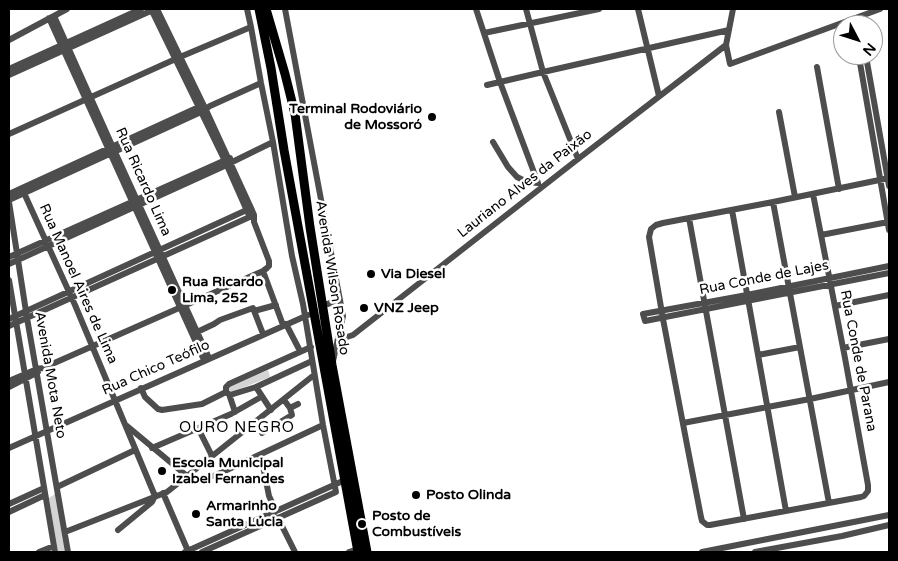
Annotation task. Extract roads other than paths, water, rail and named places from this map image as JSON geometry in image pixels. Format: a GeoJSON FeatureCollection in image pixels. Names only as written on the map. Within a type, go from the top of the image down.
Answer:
{"type":"FeatureCollection","features":[{"type":"Feature","properties":{"kind":"highway","name":"Avenida Wilson Rosado"},"geometry":{"type":"LineString","coordinates":[[259,9],[279,118],[309,314],[345,480],[355,551]]}},
{"type":"Feature","properties":{"kind":"highway","name":"Avenida Wilson Rosado"},"geometry":{"type":"LineString","coordinates":[[266,9],[285,74],[294,114],[321,301],[367,552]]}},
{"type":"Feature","properties":{"kind":"highway"},"geometry":{"type":"LineString","coordinates":[[279,118],[284,123],[289,124],[294,114]]}},
{"type":"Feature","properties":{"kind":"highway"},"geometry":{"type":"LineString","coordinates":[[284,150],[288,140],[293,140],[300,147]]}},
{"type":"Feature","properties":{"kind":"street"},"geometry":{"type":"LineString","coordinates":[[65,47],[141,9]]}},
{"type":"Feature","properties":{"kind":"street"},"geometry":{"type":"LineString","coordinates":[[9,70],[154,9],[204,108],[270,263],[263,271],[39,370],[9,381]]}},
{"type":"Feature","properties":{"kind":"street"},"geometry":{"type":"LineString","coordinates":[[247,9],[273,141],[292,256],[309,314],[314,376],[336,488]]}},
{"type":"Feature","properties":{"kind":"street"},"geometry":{"type":"LineString","coordinates":[[285,9],[343,316],[332,365]]}},
{"type":"Feature","properties":{"kind":"street"},"geometry":{"type":"LineString","coordinates":[[476,9],[500,82],[538,183],[527,182],[517,177],[508,167],[493,142]]}},
{"type":"Feature","properties":{"kind":"street"},"geometry":{"type":"LineString","coordinates":[[526,9],[543,72],[578,159]]}},
{"type":"Feature","properties":{"kind":"street"},"geometry":{"type":"LineString","coordinates":[[484,33],[599,9]]}},
{"type":"Feature","properties":{"kind":"street"},"geometry":{"type":"LineString","coordinates":[[638,9],[659,96]]}},
{"type":"Feature","properties":{"kind":"street"},"geometry":{"type":"LineString","coordinates":[[733,9],[726,45],[730,64],[880,9]]}},
{"type":"Feature","properties":{"kind":"street"},"geometry":{"type":"LineString","coordinates":[[9,40],[64,10]]}},
{"type":"Feature","properties":{"kind":"street","name":"Rua Ricardo Lima"},"geometry":{"type":"LineString","coordinates":[[52,17],[207,359]]}},
{"type":"Feature","properties":{"kind":"street"},"geometry":{"type":"LineString","coordinates":[[9,134],[252,27]]}},
{"type":"Feature","properties":{"kind":"street"},"geometry":{"type":"LineString","coordinates":[[487,85],[729,30]]}},
{"type":"Feature","properties":{"kind":"street","name":"Lauriano Alves da Paixão"},"geometry":{"type":"LineString","coordinates":[[338,340],[353,335],[726,45]]}},
{"type":"Feature","properties":{"kind":"street"},"geometry":{"type":"LineString","coordinates":[[9,75],[38,59]]}},
{"type":"Feature","properties":{"kind":"street"},"geometry":{"type":"LineString","coordinates":[[889,186],[867,62],[862,59],[860,63],[889,230]]}},
{"type":"Feature","properties":{"kind":"street"},"geometry":{"type":"LineString","coordinates":[[817,67],[839,189]]}},
{"type":"Feature","properties":{"kind":"street"},"geometry":{"type":"LineString","coordinates":[[9,194],[261,83]]}},
{"type":"Feature","properties":{"kind":"street"},"geometry":{"type":"LineString","coordinates":[[779,112],[795,198]]}},
{"type":"Feature","properties":{"kind":"street"},"geometry":{"type":"LineString","coordinates":[[873,139],[889,135]]}},
{"type":"Feature","properties":{"kind":"street"},"geometry":{"type":"LineString","coordinates":[[9,264],[18,256],[273,141]]}},
{"type":"Feature","properties":{"kind":"street"},"geometry":{"type":"LineString","coordinates":[[9,201],[111,150]]}},
{"type":"Feature","properties":{"kind":"street"},"geometry":{"type":"LineString","coordinates":[[773,202],[829,503],[706,525],[702,521],[663,318],[649,238],[652,227],[889,178]]}},
{"type":"Feature","properties":{"kind":"street","name":"Rua Manoel Aires de Lima"},"geometry":{"type":"LineString","coordinates":[[24,193],[93,346],[155,496]]}},
{"type":"Feature","properties":{"kind":"street","name":"Rua Conde de Parana"},"geometry":{"type":"LineString","coordinates":[[813,194],[868,485],[868,491],[864,496],[829,503]]}},
{"type":"Feature","properties":{"kind":"street","name":"Avenida Mota Neto"},"geometry":{"type":"LineString","coordinates":[[9,201],[26,314],[39,370],[47,430],[68,552]]}},
{"type":"Feature","properties":{"kind":"street"},"geometry":{"type":"LineString","coordinates":[[9,326],[13,319],[159,254],[248,209]]}},
{"type":"Feature","properties":{"kind":"street"},"geometry":{"type":"LineString","coordinates":[[732,210],[786,511]]}},
{"type":"Feature","properties":{"kind":"street"},"geometry":{"type":"LineString","coordinates":[[159,254],[252,218]]}},
{"type":"Feature","properties":{"kind":"street"},"geometry":{"type":"LineString","coordinates":[[689,218],[744,519]]}},
{"type":"Feature","properties":{"kind":"street"},"geometry":{"type":"LineString","coordinates":[[821,235],[888,222]]}},
{"type":"Feature","properties":{"kind":"street"},"geometry":{"type":"LineString","coordinates":[[9,257],[18,256]]}},
{"type":"Feature","properties":{"kind":"street","name":"Rua Conde de Lajes"},"geometry":{"type":"LineString","coordinates":[[748,298],[704,302],[643,314],[645,321],[706,310],[748,298],[830,281],[889,266]]}},
{"type":"Feature","properties":{"kind":"street"},"geometry":{"type":"LineString","coordinates":[[263,271],[276,305],[300,352]]}},
{"type":"Feature","properties":{"kind":"street","name":"Rua Conde de Lajes"},"geometry":{"type":"LineString","coordinates":[[830,281],[889,273]]}},
{"type":"Feature","properties":{"kind":"street","name":"Avenida Mota Neto"},"geometry":{"type":"LineString","coordinates":[[9,280],[13,319],[36,436],[54,550]]}},
{"type":"Feature","properties":{"kind":"street"},"geometry":{"type":"LineString","coordinates":[[835,306],[889,295]]}},
{"type":"Feature","properties":{"kind":"street"},"geometry":{"type":"LineString","coordinates":[[321,301],[324,304],[328,304],[339,296]]}},
{"type":"Feature","properties":{"kind":"street"},"geometry":{"type":"LineString","coordinates":[[254,311],[276,305]]}},
{"type":"Feature","properties":{"kind":"street"},"geometry":{"type":"LineString","coordinates":[[195,333],[220,320],[253,308],[263,334]]}},
{"type":"Feature","properties":{"kind":"street","name":"Rua Chico Teófilo"},"geometry":{"type":"LineString","coordinates":[[9,448],[309,314]]}},
{"type":"Feature","properties":{"kind":"street"},"geometry":{"type":"LineString","coordinates":[[843,348],[889,339]]}},
{"type":"Feature","properties":{"kind":"street"},"geometry":{"type":"LineString","coordinates":[[235,412],[226,387],[229,384],[311,347]]}},
{"type":"Feature","properties":{"kind":"street"},"geometry":{"type":"LineString","coordinates":[[758,354],[800,347]]}},
{"type":"Feature","properties":{"kind":"street"},"geometry":{"type":"LineString","coordinates":[[141,388],[145,397],[158,409],[202,404],[228,393],[235,394],[256,387],[312,362]]}},
{"type":"Feature","properties":{"kind":"street"},"geometry":{"type":"LineString","coordinates":[[9,387],[25,376]]}},
{"type":"Feature","properties":{"kind":"street"},"geometry":{"type":"LineString","coordinates":[[64,532],[164,493],[314,376]]}},
{"type":"Feature","properties":{"kind":"street"},"geometry":{"type":"LineString","coordinates":[[683,423],[889,382]]}},
{"type":"Feature","properties":{"kind":"street"},"geometry":{"type":"LineString","coordinates":[[256,387],[271,410]]}},
{"type":"Feature","properties":{"kind":"street"},"geometry":{"type":"LineString","coordinates":[[152,448],[235,412],[261,397]]}},
{"type":"Feature","properties":{"kind":"street"},"geometry":{"type":"LineString","coordinates":[[260,419],[265,431],[290,417],[292,414],[290,408],[284,400]]}},
{"type":"Feature","properties":{"kind":"street"},"geometry":{"type":"LineString","coordinates":[[290,408],[298,404]]}},
{"type":"Feature","properties":{"kind":"street"},"geometry":{"type":"LineString","coordinates":[[125,425],[187,476]]}},
{"type":"Feature","properties":{"kind":"street"},"geometry":{"type":"LineString","coordinates":[[214,476],[323,425]]}},
{"type":"Feature","properties":{"kind":"street"},"geometry":{"type":"LineString","coordinates":[[198,428],[212,456]]}},
{"type":"Feature","properties":{"kind":"street"},"geometry":{"type":"LineString","coordinates":[[57,487],[135,450]]}},
{"type":"Feature","properties":{"kind":"street"},"geometry":{"type":"LineString","coordinates":[[260,455],[269,496],[275,509],[269,514]]}},
{"type":"Feature","properties":{"kind":"street"},"geometry":{"type":"LineString","coordinates":[[164,493],[186,552],[278,518],[336,488],[345,480]]}},
{"type":"Feature","properties":{"kind":"street"},"geometry":{"type":"LineString","coordinates":[[9,504],[44,488]]}},
{"type":"Feature","properties":{"kind":"street"},"geometry":{"type":"LineString","coordinates":[[202,552],[216,542],[269,514],[336,488]]}},
{"type":"Feature","properties":{"kind":"street"},"geometry":{"type":"LineString","coordinates":[[9,512],[45,495]]}},
{"type":"Feature","properties":{"kind":"street"},"geometry":{"type":"LineString","coordinates":[[118,530],[152,502],[155,496]]}},
{"type":"Feature","properties":{"kind":"street"},"geometry":{"type":"LineString","coordinates":[[702,552],[887,516],[889,508]]}},
{"type":"Feature","properties":{"kind":"street"},"geometry":{"type":"LineString","coordinates":[[269,514],[278,518],[295,552]]}},
{"type":"Feature","properties":{"kind":"street"},"geometry":{"type":"LineString","coordinates":[[755,552],[889,525]]}},
{"type":"Feature","properties":{"kind":"street"},"geometry":{"type":"LineString","coordinates":[[39,552],[54,550]]}},
{"type":"Feature","properties":{"kind":"place","name":"Terminal Rodoviário de Mossoró"},"geometry":{"type":"Point","coordinates":[432,117]}},
{"type":"Feature","properties":{"kind":"place","name":"Via Diesel"},"geometry":{"type":"Point","coordinates":[371,274]}},
{"type":"Feature","properties":{"kind":"place","name":"Rua Ricardo Lima, 252"},"geometry":{"type":"Point","coordinates":[172,290]}},
{"type":"Feature","properties":{"kind":"place","name":"VNZ Jeep"},"geometry":{"type":"Point","coordinates":[364,308]}},
{"type":"Feature","properties":{"kind":"place","name":"Escola Municipal Izabel Fernandes"},"geometry":{"type":"Point","coordinates":[162,471]}},
{"type":"Feature","properties":{"kind":"place","name":"Posto Olinda"},"geometry":{"type":"Point","coordinates":[416,495]}},
{"type":"Feature","properties":{"kind":"place","name":"Armarinho Santa Lúcia"},"geometry":{"type":"Point","coordinates":[196,514]}},
{"type":"Feature","properties":{"kind":"place","name":"Posto de Combustíveis"},"geometry":{"type":"Point","coordinates":[362,524]}},
{"type":"Feature","properties":{"kind":"district","name":"OURO NEGRO"},"geometry":{"type":"Point","coordinates":[237,428]}}]}
